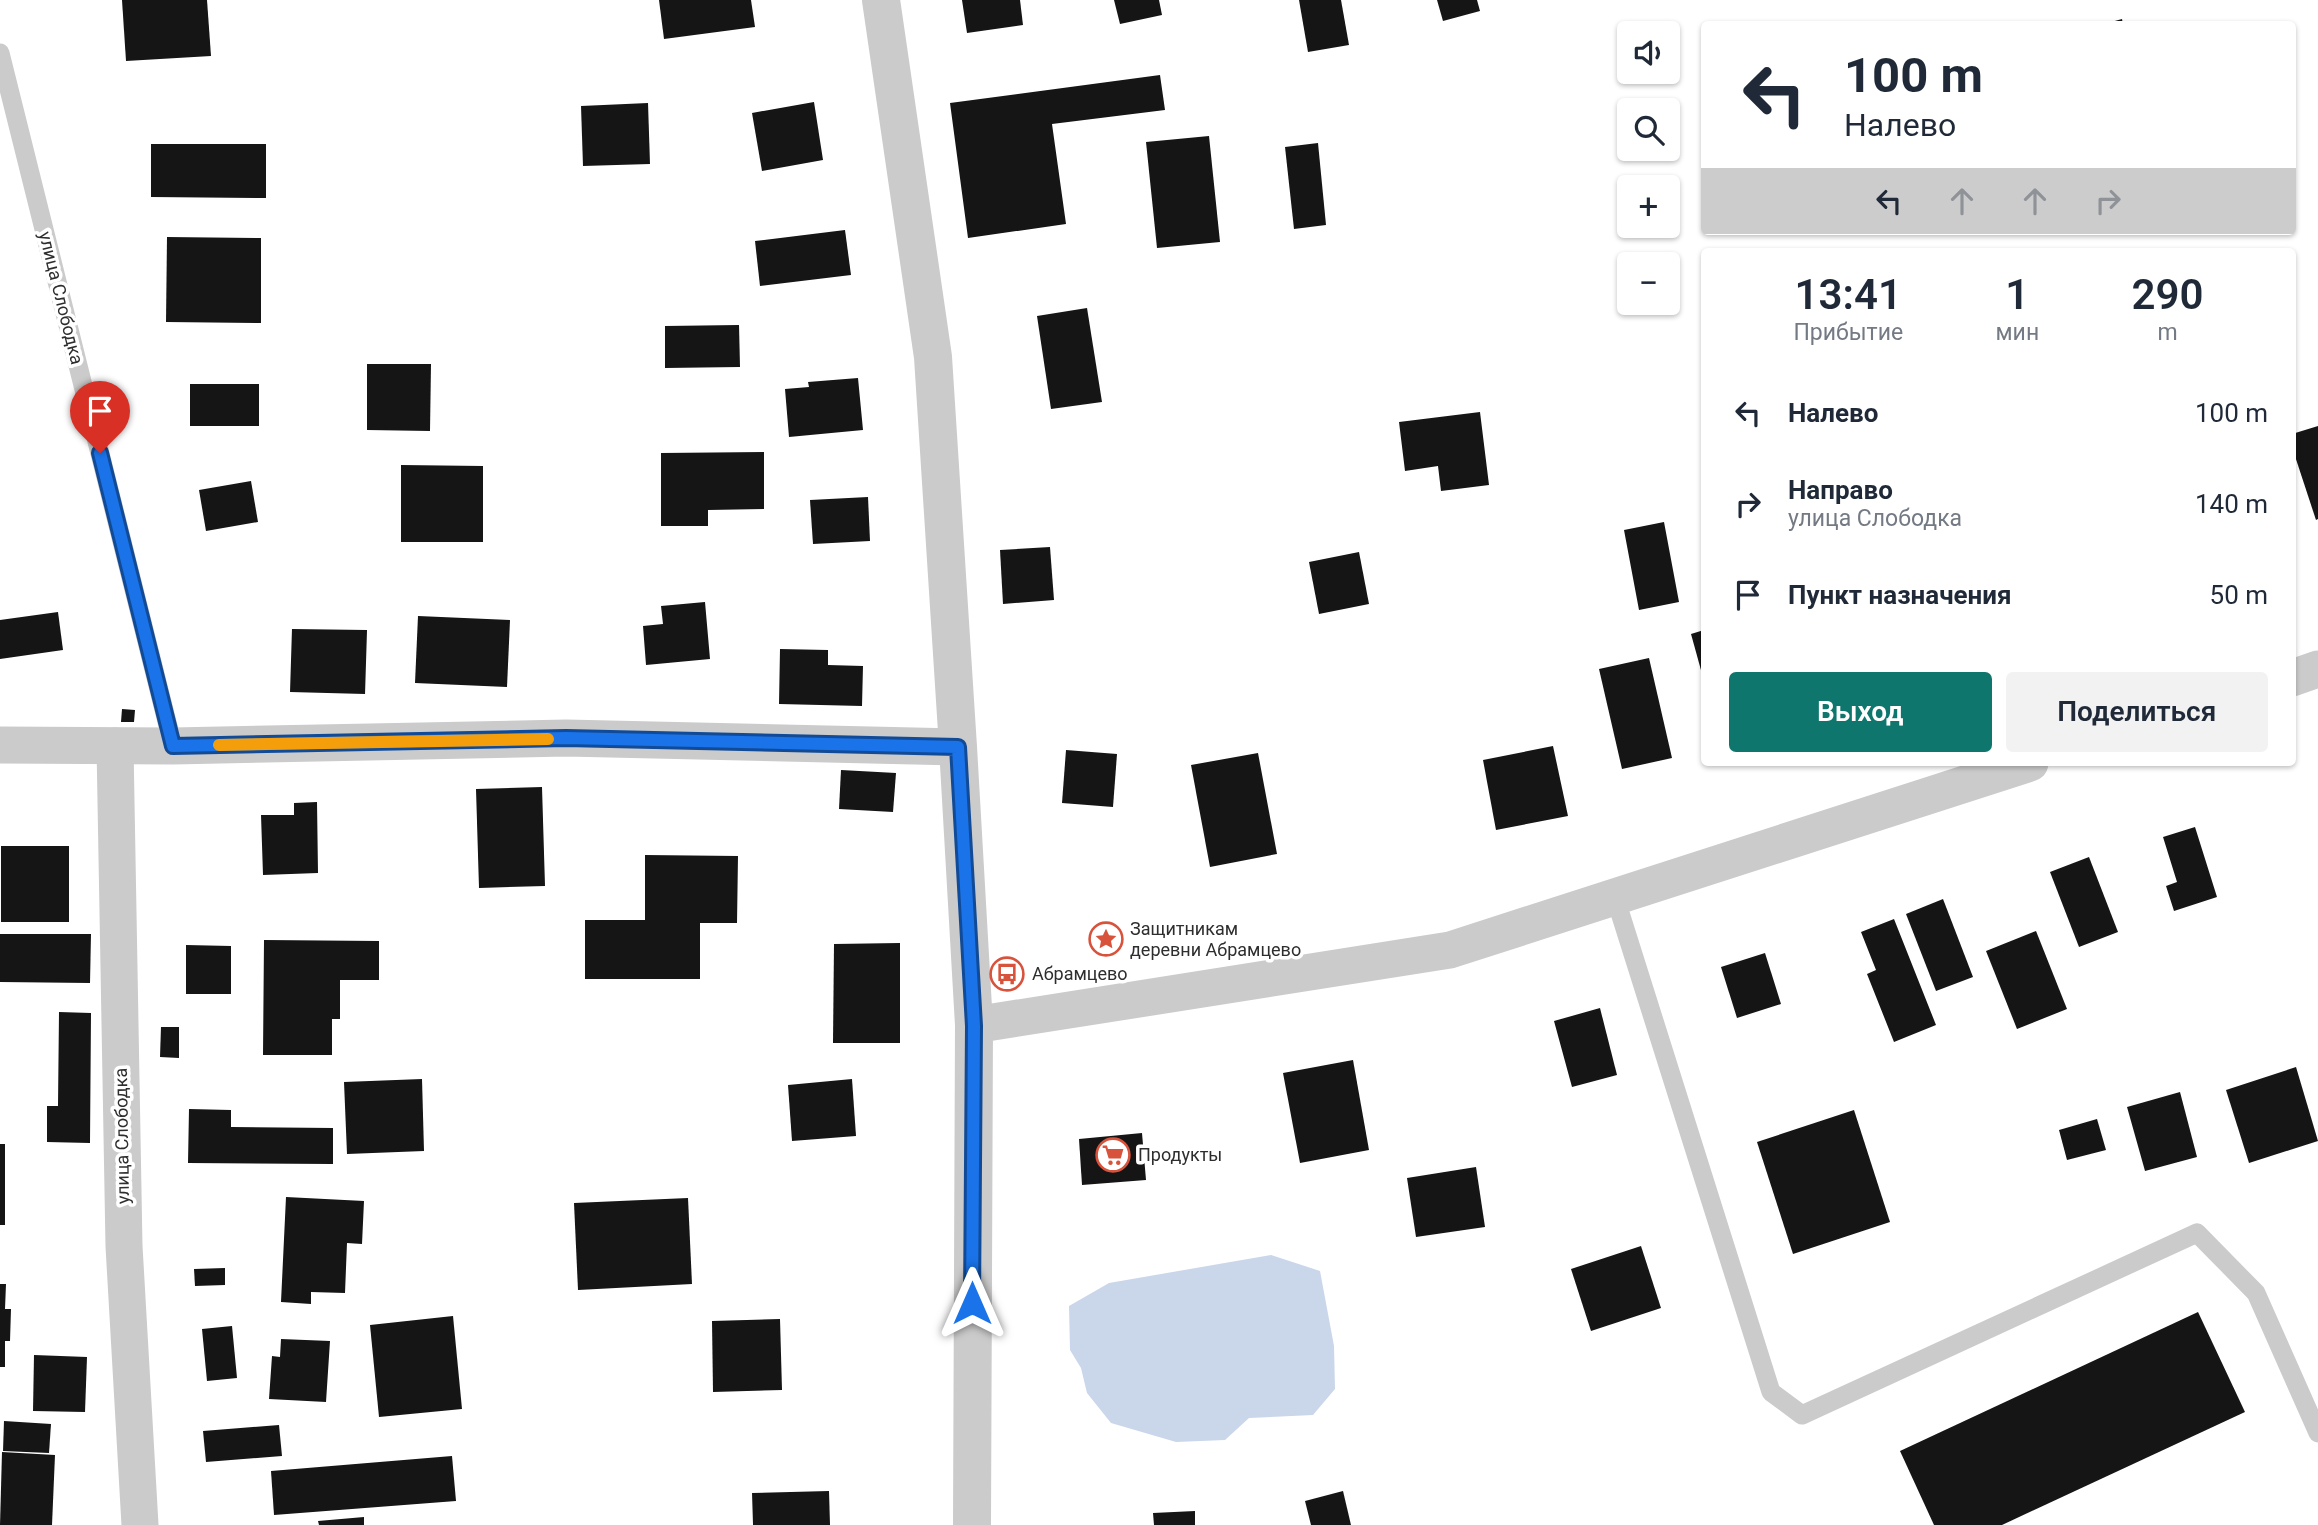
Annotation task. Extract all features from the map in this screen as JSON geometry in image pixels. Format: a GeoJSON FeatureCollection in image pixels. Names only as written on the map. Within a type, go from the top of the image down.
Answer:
{"type":"FeatureCollection","features":[{"type":"Feature","properties":{"kind":"street"},"geometry":{"type":"LineString","coordinates":[[881,0],[933,357],[958,747],[974,1026],[972,1525]]}},
{"type":"Feature","properties":{"kind":"street"},"geometry":{"type":"LineString","coordinates":[[2296,677],[2318,669]]}},
{"type":"Feature","properties":{"kind":"street"},"geometry":{"type":"LineString","coordinates":[[0,746],[173,746],[566,738],[958,747]]}},
{"type":"Feature","properties":{"kind":"street","name":"улица Слободка"},"geometry":{"type":"LineString","coordinates":[[115,746],[124,1246],[140,1525]]}},
{"type":"Feature","properties":{"kind":"street"},"geometry":{"type":"LineString","coordinates":[[974,1026],[1450,950],[2021,766]]}},
{"type":"Feature","properties":{"kind":"lane","name":"улица Слободка"},"geometry":{"type":"LineString","coordinates":[[0,53],[173,746]]}},
{"type":"Feature","properties":{"kind":"lane"},"geometry":{"type":"LineString","coordinates":[[1615,897],[1771,1392],[1802,1415],[2197,1233],[2256,1293],[2318,1433]]}},
{"type":"Feature","properties":{"kind":"water"},"geometry":{"type":"Polygon","coordinates":[[[1271,1255],[1320,1271],[1334,1346],[1335,1389],[1313,1415],[1249,1418],[1225,1440],[1176,1442],[1111,1423],[1087,1393],[1081,1368],[1070,1350],[1069,1306],[1109,1283],[1271,1255]]]}},
{"type":"Feature","properties":{"kind":"building"},"geometry":{"type":"Polygon","coordinates":[[[122,0],[207,0],[211,56],[126,61],[122,0]]]}},
{"type":"Feature","properties":{"kind":"building"},"geometry":{"type":"Polygon","coordinates":[[[659,0],[751,0],[755,27],[664,39],[659,0]]]}},
{"type":"Feature","properties":{"kind":"building"},"geometry":{"type":"Polygon","coordinates":[[[962,0],[1020,0],[1023,25],[967,33],[962,0]]]}},
{"type":"Feature","properties":{"kind":"building"},"geometry":{"type":"Polygon","coordinates":[[[1114,0],[1159,0],[1162,15],[1120,24],[1114,0]]]}},
{"type":"Feature","properties":{"kind":"building"},"geometry":{"type":"Polygon","coordinates":[[[1299,0],[1341,0],[1349,45],[1308,52],[1299,0]]]}},
{"type":"Feature","properties":{"kind":"building"},"geometry":{"type":"Polygon","coordinates":[[[1437,0],[1477,0],[1480,11],[1443,21],[1437,0]]]}},
{"type":"Feature","properties":{"kind":"building"},"geometry":{"type":"Polygon","coordinates":[[[1160,75],[1165,110],[1052,124],[1066,224],[968,238],[950,103],[1160,75]]]}},
{"type":"Feature","properties":{"kind":"building"},"geometry":{"type":"Polygon","coordinates":[[[814,102],[823,160],[762,171],[752,113],[814,102]]]}},
{"type":"Feature","properties":{"kind":"building"},"geometry":{"type":"Polygon","coordinates":[[[648,103],[650,164],[583,166],[581,106],[648,103]]]}},
{"type":"Feature","properties":{"kind":"building"},"geometry":{"type":"Polygon","coordinates":[[[1209,136],[1220,242],[1157,248],[1146,142],[1209,136]]]}},
{"type":"Feature","properties":{"kind":"building"},"geometry":{"type":"Polygon","coordinates":[[[1318,143],[1326,225],[1294,229],[1285,147],[1318,143]]]}},
{"type":"Feature","properties":{"kind":"building"},"geometry":{"type":"Polygon","coordinates":[[[151,144],[266,144],[266,198],[151,197],[151,144]]]}},
{"type":"Feature","properties":{"kind":"building"},"geometry":{"type":"Polygon","coordinates":[[[845,230],[851,275],[760,286],[755,241],[845,230]]]}},
{"type":"Feature","properties":{"kind":"building"},"geometry":{"type":"Polygon","coordinates":[[[167,237],[261,238],[261,323],[166,322],[167,237]]]}},
{"type":"Feature","properties":{"kind":"building"},"geometry":{"type":"Polygon","coordinates":[[[1087,308],[1102,402],[1051,409],[1037,316],[1087,308]]]}},
{"type":"Feature","properties":{"kind":"building"},"geometry":{"type":"Polygon","coordinates":[[[739,325],[740,367],[665,368],[665,326],[739,325]]]}},
{"type":"Feature","properties":{"kind":"building"},"geometry":{"type":"Polygon","coordinates":[[[367,364],[431,364],[430,431],[367,430],[367,364]]]}},
{"type":"Feature","properties":{"kind":"building"},"geometry":{"type":"Polygon","coordinates":[[[858,378],[863,430],[789,437],[785,389],[809,387],[808,382],[858,378]]]}},
{"type":"Feature","properties":{"kind":"building"},"geometry":{"type":"Polygon","coordinates":[[[190,384],[259,384],[259,426],[190,426],[190,384]]]}},
{"type":"Feature","properties":{"kind":"building"},"geometry":{"type":"Polygon","coordinates":[[[1480,412],[1489,485],[1441,491],[1438,466],[1405,471],[1399,422],[1480,412]]]}},
{"type":"Feature","properties":{"kind":"building"},"geometry":{"type":"Polygon","coordinates":[[[2318,426],[2316,520],[2296,459],[2296,433],[2318,426]]]}},
{"type":"Feature","properties":{"kind":"building"},"geometry":{"type":"Polygon","coordinates":[[[764,452],[764,509],[708,510],[708,526],[661,526],[661,453],[764,452]]]}},
{"type":"Feature","properties":{"kind":"building"},"geometry":{"type":"Polygon","coordinates":[[[401,465],[483,466],[483,542],[401,542],[401,465]]]}},
{"type":"Feature","properties":{"kind":"building"},"geometry":{"type":"Polygon","coordinates":[[[251,481],[258,522],[206,531],[199,490],[251,481]]]}},
{"type":"Feature","properties":{"kind":"building"},"geometry":{"type":"Polygon","coordinates":[[[868,497],[870,541],[813,544],[810,500],[868,497]]]}},
{"type":"Feature","properties":{"kind":"building"},"geometry":{"type":"Polygon","coordinates":[[[1664,522],[1679,602],[1639,610],[1624,530],[1664,522]]]}},
{"type":"Feature","properties":{"kind":"building"},"geometry":{"type":"Polygon","coordinates":[[[1050,547],[1054,600],[1003,604],[1000,550],[1050,547]]]}},
{"type":"Feature","properties":{"kind":"building"},"geometry":{"type":"Polygon","coordinates":[[[1359,552],[1369,604],[1319,614],[1309,562],[1359,552]]]}},
{"type":"Feature","properties":{"kind":"building"},"geometry":{"type":"Polygon","coordinates":[[[705,602],[710,659],[646,665],[643,626],[663,624],[661,606],[705,602]]]}},
{"type":"Feature","properties":{"kind":"building"},"geometry":{"type":"Polygon","coordinates":[[[58,612],[63,650],[0,659],[0,620],[58,612]]]}},
{"type":"Feature","properties":{"kind":"building"},"geometry":{"type":"Polygon","coordinates":[[[418,616],[510,620],[507,687],[415,683],[418,616]]]}},
{"type":"Feature","properties":{"kind":"building"},"geometry":{"type":"Polygon","coordinates":[[[292,629],[367,630],[365,694],[290,692],[292,629]]]}},
{"type":"Feature","properties":{"kind":"building"},"geometry":{"type":"Polygon","coordinates":[[[1701,631],[1701,670],[1691,634],[1701,631]]]}},
{"type":"Feature","properties":{"kind":"building"},"geometry":{"type":"Polygon","coordinates":[[[780,649],[828,650],[828,665],[863,666],[862,706],[779,704],[780,649]]]}},
{"type":"Feature","properties":{"kind":"building"},"geometry":{"type":"Polygon","coordinates":[[[1649,658],[1672,758],[1622,769],[1599,669],[1649,658]]]}},
{"type":"Feature","properties":{"kind":"building"},"geometry":{"type":"Polygon","coordinates":[[[122,709],[135,710],[134,722],[121,722],[122,709]]]}},
{"type":"Feature","properties":{"kind":"building"},"geometry":{"type":"Polygon","coordinates":[[[1553,746],[1568,816],[1496,830],[1483,760],[1553,746]]]}},
{"type":"Feature","properties":{"kind":"building"},"geometry":{"type":"Polygon","coordinates":[[[1066,750],[1117,754],[1113,807],[1062,803],[1066,750]]]}},
{"type":"Feature","properties":{"kind":"building"},"geometry":{"type":"Polygon","coordinates":[[[1258,753],[1277,854],[1210,867],[1191,765],[1258,753]]]}},
{"type":"Feature","properties":{"kind":"building"},"geometry":{"type":"Polygon","coordinates":[[[841,770],[896,773],[893,812],[839,809],[841,770]]]}},
{"type":"Feature","properties":{"kind":"building"},"geometry":{"type":"Polygon","coordinates":[[[542,787],[545,886],[479,888],[476,789],[542,787]]]}},
{"type":"Feature","properties":{"kind":"building"},"geometry":{"type":"Polygon","coordinates":[[[317,802],[318,873],[263,875],[261,815],[294,815],[294,803],[317,802]]]}},
{"type":"Feature","properties":{"kind":"building"},"geometry":{"type":"Polygon","coordinates":[[[2195,827],[2217,897],[2174,911],[2166,886],[2177,882],[2163,837],[2195,827]]]}},
{"type":"Feature","properties":{"kind":"building"},"geometry":{"type":"Polygon","coordinates":[[[1,846],[69,846],[69,922],[1,922],[1,846]]]}},
{"type":"Feature","properties":{"kind":"building"},"geometry":{"type":"Polygon","coordinates":[[[645,855],[738,856],[737,923],[700,923],[700,979],[585,979],[585,920],[645,920],[645,855]]]}},
{"type":"Feature","properties":{"kind":"building"},"geometry":{"type":"Polygon","coordinates":[[[2089,857],[2118,932],[2079,947],[2050,872],[2089,857]]]}},
{"type":"Feature","properties":{"kind":"building"},"geometry":{"type":"Polygon","coordinates":[[[1943,899],[1973,977],[1936,991],[1906,914],[1943,899]]]}},
{"type":"Feature","properties":{"kind":"building"},"geometry":{"type":"Polygon","coordinates":[[[1894,919],[1936,1025],[1894,1042],[1867,974],[1876,970],[1861,932],[1894,919]]]}},
{"type":"Feature","properties":{"kind":"building"},"geometry":{"type":"Polygon","coordinates":[[[2036,931],[2067,1009],[2017,1029],[1986,951],[2036,931]]]}},
{"type":"Feature","properties":{"kind":"building"},"geometry":{"type":"Polygon","coordinates":[[[0,934],[91,934],[90,983],[0,982],[0,934]]]}},
{"type":"Feature","properties":{"kind":"building"},"geometry":{"type":"Polygon","coordinates":[[[264,940],[379,941],[379,980],[340,980],[340,1019],[332,1019],[332,1055],[263,1055],[264,940]]]}},
{"type":"Feature","properties":{"kind":"building"},"geometry":{"type":"Polygon","coordinates":[[[900,943],[900,1043],[833,1043],[834,944],[900,943]]]}},
{"type":"Feature","properties":{"kind":"building"},"geometry":{"type":"Polygon","coordinates":[[[186,945],[231,946],[231,994],[186,994],[186,945]]]}},
{"type":"Feature","properties":{"kind":"building"},"geometry":{"type":"Polygon","coordinates":[[[1765,953],[1781,1004],[1737,1018],[1721,967],[1765,953]]]}},
{"type":"Feature","properties":{"kind":"building"},"geometry":{"type":"Polygon","coordinates":[[[1600,1008],[1617,1075],[1572,1087],[1554,1021],[1600,1008]]]}},
{"type":"Feature","properties":{"kind":"building"},"geometry":{"type":"Polygon","coordinates":[[[59,1012],[91,1013],[90,1143],[47,1142],[47,1106],[58,1106],[59,1012]]]}},
{"type":"Feature","properties":{"kind":"building"},"geometry":{"type":"Polygon","coordinates":[[[161,1027],[179,1027],[179,1058],[160,1057],[161,1027]]]}},
{"type":"Feature","properties":{"kind":"building"},"geometry":{"type":"Polygon","coordinates":[[[1353,1060],[1369,1150],[1300,1163],[1283,1073],[1353,1060]]]}},
{"type":"Feature","properties":{"kind":"building"},"geometry":{"type":"Polygon","coordinates":[[[2296,1067],[2318,1141],[2249,1163],[2226,1090],[2296,1067]]]}},
{"type":"Feature","properties":{"kind":"building"},"geometry":{"type":"Polygon","coordinates":[[[422,1079],[424,1151],[347,1154],[344,1082],[422,1079]]]}},
{"type":"Feature","properties":{"kind":"building"},"geometry":{"type":"Polygon","coordinates":[[[852,1079],[856,1136],[792,1141],[788,1085],[852,1079]]]}},
{"type":"Feature","properties":{"kind":"building"},"geometry":{"type":"Polygon","coordinates":[[[2180,1092],[2197,1157],[2145,1171],[2127,1107],[2180,1092]]]}},
{"type":"Feature","properties":{"kind":"building"},"geometry":{"type":"Polygon","coordinates":[[[189,1109],[231,1110],[231,1127],[333,1128],[333,1164],[188,1163],[189,1109]]]}},
{"type":"Feature","properties":{"kind":"building"},"geometry":{"type":"Polygon","coordinates":[[[1854,1110],[1890,1222],[1793,1254],[1757,1142],[1854,1110]]]}},
{"type":"Feature","properties":{"kind":"building"},"geometry":{"type":"Polygon","coordinates":[[[2097,1119],[2106,1150],[2067,1160],[2059,1130],[2097,1119]]]}},
{"type":"Feature","properties":{"kind":"building"},"geometry":{"type":"Polygon","coordinates":[[[1142,1133],[1146,1180],[1082,1185],[1079,1139],[1142,1133]]]}},
{"type":"Feature","properties":{"kind":"building"},"geometry":{"type":"Polygon","coordinates":[[[0,1144],[5,1144],[5,1225],[0,1225],[0,1144]]]}},
{"type":"Feature","properties":{"kind":"building"},"geometry":{"type":"Polygon","coordinates":[[[1476,1167],[1485,1227],[1416,1237],[1407,1178],[1476,1167]]]}},
{"type":"Feature","properties":{"kind":"building"},"geometry":{"type":"Polygon","coordinates":[[[286,1197],[364,1201],[362,1244],[347,1243],[345,1293],[311,1292],[311,1304],[281,1302],[286,1197]]]}},
{"type":"Feature","properties":{"kind":"building"},"geometry":{"type":"Polygon","coordinates":[[[688,1198],[692,1284],[578,1290],[574,1203],[688,1198]]]}},
{"type":"Feature","properties":{"kind":"building"},"geometry":{"type":"Polygon","coordinates":[[[1641,1246],[1661,1308],[1591,1331],[1571,1269],[1641,1246]]]}},
{"type":"Feature","properties":{"kind":"building"},"geometry":{"type":"Polygon","coordinates":[[[225,1268],[225,1285],[195,1286],[194,1269],[225,1268]]]}},
{"type":"Feature","properties":{"kind":"building"},"geometry":{"type":"Polygon","coordinates":[[[0,1284],[6,1284],[5,1309],[11,1309],[10,1341],[5,1341],[5,1367],[0,1367],[0,1284]]]}},
{"type":"Feature","properties":{"kind":"building"},"geometry":{"type":"Polygon","coordinates":[[[2198,1312],[2245,1412],[2002,1525],[1934,1525],[1900,1451],[2198,1312]]]}},
{"type":"Feature","properties":{"kind":"building"},"geometry":{"type":"Polygon","coordinates":[[[453,1316],[462,1409],[379,1417],[370,1325],[453,1316]]]}},
{"type":"Feature","properties":{"kind":"building"},"geometry":{"type":"Polygon","coordinates":[[[780,1319],[782,1390],[713,1392],[712,1321],[780,1319]]]}},
{"type":"Feature","properties":{"kind":"building"},"geometry":{"type":"Polygon","coordinates":[[[232,1326],[237,1378],[207,1381],[202,1329],[232,1326]]]}},
{"type":"Feature","properties":{"kind":"building"},"geometry":{"type":"Polygon","coordinates":[[[281,1339],[330,1341],[326,1402],[269,1399],[272,1356],[280,1357],[281,1339]]]}},
{"type":"Feature","properties":{"kind":"building"},"geometry":{"type":"Polygon","coordinates":[[[34,1355],[87,1357],[85,1412],[33,1411],[34,1355]]]}},
{"type":"Feature","properties":{"kind":"building"},"geometry":{"type":"Polygon","coordinates":[[[4,1421],[51,1424],[49,1453],[3,1451],[4,1421]]]}},
{"type":"Feature","properties":{"kind":"building"},"geometry":{"type":"Polygon","coordinates":[[[279,1425],[282,1456],[206,1462],[203,1431],[279,1425]]]}},
{"type":"Feature","properties":{"kind":"building"},"geometry":{"type":"Polygon","coordinates":[[[2,1452],[55,1455],[52,1525],[0,1525],[2,1452]]]}},
{"type":"Feature","properties":{"kind":"building"},"geometry":{"type":"Polygon","coordinates":[[[452,1456],[456,1501],[274,1515],[271,1471],[452,1456]]]}},
{"type":"Feature","properties":{"kind":"building"},"geometry":{"type":"Polygon","coordinates":[[[829,1491],[830,1525],[753,1525],[752,1493],[829,1491]]]}},
{"type":"Feature","properties":{"kind":"building"},"geometry":{"type":"Polygon","coordinates":[[[1343,1491],[1351,1525],[1311,1525],[1305,1501],[1343,1491]]]}},
{"type":"Feature","properties":{"kind":"building"},"geometry":{"type":"Polygon","coordinates":[[[1195,1511],[1195,1525],[1154,1525],[1153,1513],[1195,1511]]]}},
{"type":"Feature","properties":{"kind":"building"},"geometry":{"type":"Polygon","coordinates":[[[364,1517],[364,1525],[319,1525],[318,1521],[364,1517]]]}},
{"type":"Feature","properties":{"kind":"slow traffic"},"geometry":{"type":"LineString","coordinates":[[219,745],[548,739]]}},
{"type":"Feature","properties":{"kind":"place","name":"Защитникам деревни Абрамцево"},"geometry":{"type":"Point","coordinates":[1106,939]}},
{"type":"Feature","properties":{"kind":"place","name":"Абрамцево"},"geometry":{"type":"Point","coordinates":[1007,974]}},
{"type":"Feature","properties":{"kind":"place","name":"Продукты"},"geometry":{"type":"Point","coordinates":[1113,1155]}},
{"type":"Feature","properties":{"kind":"route"},"geometry":{"type":"LineString","coordinates":[[100,453],[173,746],[566,738],[958,747],[974,1026],[972,1303]]}}]}
